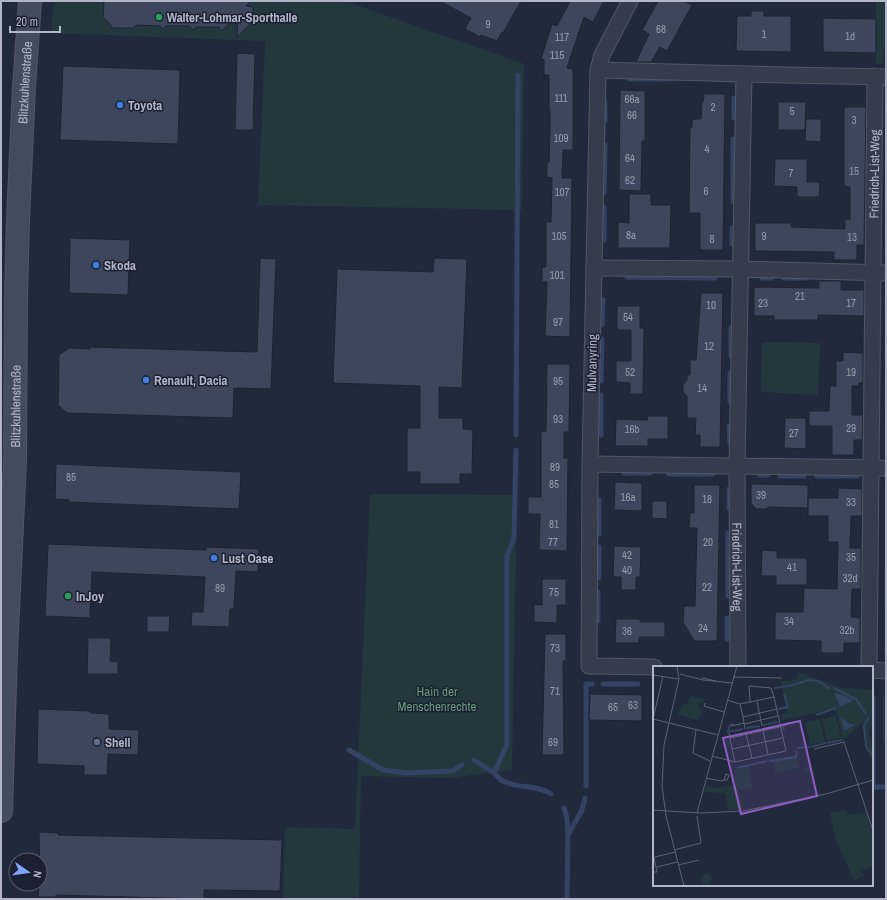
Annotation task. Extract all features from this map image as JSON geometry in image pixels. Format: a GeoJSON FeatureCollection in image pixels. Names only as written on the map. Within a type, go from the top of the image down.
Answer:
{"type":"FeatureCollection","features":[{"type":"Feature","properties":{"kind":"main road","name":"Blitzkuhlenstraße"},"geometry":{"type":"LineString","coordinates":[[1,811],[6,652],[15,461],[18,220],[24,87],[30,1]]}},
{"type":"Feature","properties":{"kind":"street","name":"Mulvanyring"},"geometry":{"type":"LineString","coordinates":[[630,1],[602,55],[598,70],[590,464],[589,666],[653,667]]}},
{"type":"Feature","properties":{"kind":"street","name":"Friedrich-List-Weg"},"geometry":{"type":"LineString","coordinates":[[598,70],[881,76],[876,468],[869,666]]}},
{"type":"Feature","properties":{"kind":"street","name":"Friedrich-List-Weg"},"geometry":{"type":"LineString","coordinates":[[738,666],[737,466],[744,74]]}},
{"type":"Feature","properties":{"kind":"street"},"geometry":{"type":"LineString","coordinates":[[594,268],[740,269],[879,273]]}},
{"type":"Feature","properties":{"kind":"street"},"geometry":{"type":"LineString","coordinates":[[590,464],[876,468]]}},
{"type":"Feature","properties":{"kind":"street"},"geometry":{"type":"LineString","coordinates":[[873,670],[886,671]]}},
{"type":"Feature","properties":{"kind":"green space"},"geometry":{"type":"Polygon","coordinates":[[[54,1],[345,1],[524,64],[522,210],[258,205],[265,41],[51,33],[54,1]]]}},
{"type":"Feature","properties":{"kind":"green space"},"geometry":{"type":"Polygon","coordinates":[[[876,1],[886,1],[886,48],[884,48],[883,64],[876,63],[876,1]]]}},
{"type":"Feature","properties":{"kind":"green space"},"geometry":{"type":"Polygon","coordinates":[[[762,342],[820,343],[818,395],[761,392],[762,342]]]}},
{"type":"Feature","properties":{"kind":"green space"},"geometry":{"type":"Polygon","coordinates":[[[885,481],[886,654],[884,654],[885,481]]]}},
{"type":"Feature","properties":{"kind":"green space","name":"Hain der Menschenrechte"},"geometry":{"type":"Polygon","coordinates":[[[370,494],[517,495],[512,770],[449,778],[361,776],[359,899],[283,899],[285,827],[355,829],[370,494]]]}},
{"type":"Feature","properties":{"kind":"green space"},"geometry":{"type":"Polygon","coordinates":[[[883,696],[886,696],[886,743],[883,743],[883,696]]]}},
{"type":"Feature","properties":{"kind":"building"},"geometry":{"type":"Polygon","coordinates":[[[104,1],[251,1],[246,6],[253,7],[253,21],[237,37],[238,14],[222,31],[219,27],[196,27],[193,30],[190,26],[166,26],[163,29],[160,26],[137,25],[133,28],[113,28],[103,17],[104,1]]]}},
{"type":"Feature","properties":{"kind":"building"},"geometry":{"type":"Polygon","coordinates":[[[440,1],[521,1],[497,41],[481,35],[480,37],[465,29],[471,18],[440,1]]]}},
{"type":"Feature","properties":{"kind":"building"},"geometry":{"type":"Polygon","coordinates":[[[570,1],[604,1],[593,22],[584,17],[567,68],[573,69],[573,150],[563,150],[562,178],[572,178],[570,337],[545,336],[547,282],[542,282],[542,267],[546,267],[546,222],[551,222],[552,178],[547,177],[550,127],[549,75],[544,75],[544,60],[541,59],[552,24],[557,26],[570,1]]]}},
{"type":"Feature","properties":{"kind":"building"},"geometry":{"type":"Polygon","coordinates":[[[658,1],[684,1],[692,5],[667,51],[660,47],[651,62],[636,62],[649,34],[642,30],[658,1]]]}},
{"type":"Feature","properties":{"kind":"building"},"geometry":{"type":"Polygon","coordinates":[[[751,11],[764,11],[764,16],[791,16],[791,52],[736,51],[737,16],[751,16],[751,11]]]}},
{"type":"Feature","properties":{"kind":"building"},"geometry":{"type":"Polygon","coordinates":[[[823,18],[876,19],[876,53],[823,52],[823,18]]]}},
{"type":"Feature","properties":{"kind":"building"},"geometry":{"type":"Polygon","coordinates":[[[237,53],[255,54],[253,130],[235,130],[237,53]]]}},
{"type":"Feature","properties":{"kind":"building","name":"Toyota"},"geometry":{"type":"Polygon","coordinates":[[[63,66],[180,70],[178,144],[60,140],[63,66]]]}},
{"type":"Feature","properties":{"kind":"building"},"geometry":{"type":"Polygon","coordinates":[[[620,90],[645,91],[645,141],[642,141],[641,191],[619,190],[620,90]]]}},
{"type":"Feature","properties":{"kind":"building"},"geometry":{"type":"Polygon","coordinates":[[[704,94],[725,94],[723,250],[700,250],[700,213],[689,213],[690,127],[692,127],[692,119],[701,119],[704,94]]]}},
{"type":"Feature","properties":{"kind":"building"},"geometry":{"type":"Polygon","coordinates":[[[778,102],[806,102],[805,130],[778,130],[778,102]]]}},
{"type":"Feature","properties":{"kind":"building"},"geometry":{"type":"Polygon","coordinates":[[[844,107],[866,107],[864,245],[857,245],[857,260],[834,260],[834,252],[755,251],[755,223],[791,223],[791,227],[845,229],[845,219],[850,220],[850,187],[844,186],[844,107]]]}},
{"type":"Feature","properties":{"kind":"building"},"geometry":{"type":"Polygon","coordinates":[[[806,119],[821,119],[821,142],[805,141],[806,119]]]}},
{"type":"Feature","properties":{"kind":"building"},"geometry":{"type":"Polygon","coordinates":[[[775,159],[807,159],[807,182],[820,182],[819,197],[797,197],[797,187],[774,186],[775,159]]]}},
{"type":"Feature","properties":{"kind":"building"},"geometry":{"type":"Polygon","coordinates":[[[629,194],[651,194],[651,205],[671,205],[670,248],[618,248],[618,222],[629,223],[629,194]]]}},
{"type":"Feature","properties":{"kind":"building","name":"Skoda"},"geometry":{"type":"Polygon","coordinates":[[[70,238],[130,240],[128,295],[69,293],[70,238]]]}},
{"type":"Feature","properties":{"kind":"building","name":"Renault, Dacia"},"geometry":{"type":"Polygon","coordinates":[[[260,258],[276,259],[271,389],[234,388],[233,418],[67,413],[58,405],[59,355],[69,348],[90,349],[90,347],[257,352],[260,258]]]}},
{"type":"Feature","properties":{"kind":"building"},"geometry":{"type":"Polygon","coordinates":[[[434,258],[467,259],[462,388],[439,387],[439,418],[463,418],[463,429],[473,430],[472,474],[460,474],[460,484],[420,484],[420,472],[407,472],[407,428],[420,428],[420,386],[333,383],[337,269],[433,272],[434,258]]]}},
{"type":"Feature","properties":{"kind":"building"},"geometry":{"type":"Polygon","coordinates":[[[819,281],[841,281],[841,290],[864,290],[864,316],[818,315],[818,320],[774,320],[774,316],[754,316],[754,287],[819,288],[819,281]]]}},
{"type":"Feature","properties":{"kind":"building"},"geometry":{"type":"Polygon","coordinates":[[[701,293],[723,293],[720,447],[700,447],[700,435],[695,435],[696,418],[687,418],[687,396],[683,392],[683,385],[687,380],[687,375],[690,375],[690,360],[696,360],[701,293]]]}},
{"type":"Feature","properties":{"kind":"building"},"geometry":{"type":"Polygon","coordinates":[[[617,306],[640,306],[640,328],[644,328],[643,394],[630,394],[630,383],[616,382],[616,361],[631,361],[631,330],[617,330],[617,306]]]}},
{"type":"Feature","properties":{"kind":"building"},"geometry":{"type":"Polygon","coordinates":[[[843,352],[863,353],[863,383],[859,383],[859,386],[852,386],[852,415],[863,415],[862,440],[854,440],[854,455],[832,455],[832,426],[809,426],[809,411],[829,411],[830,386],[836,386],[836,361],[843,361],[843,352]]]}},
{"type":"Feature","properties":{"kind":"building"},"geometry":{"type":"Polygon","coordinates":[[[547,364],[570,364],[569,432],[564,432],[564,458],[568,458],[567,551],[539,550],[540,514],[528,514],[528,497],[541,497],[541,432],[546,431],[547,364]]]}},
{"type":"Feature","properties":{"kind":"building"},"geometry":{"type":"Polygon","coordinates":[[[648,416],[668,416],[668,439],[648,439],[648,446],[615,446],[616,419],[647,420],[648,416]]]}},
{"type":"Feature","properties":{"kind":"building"},"geometry":{"type":"Polygon","coordinates":[[[785,418],[806,418],[806,449],[784,448],[785,418]]]}},
{"type":"Feature","properties":{"kind":"building"},"geometry":{"type":"Polygon","coordinates":[[[56,464],[241,472],[239,509],[68,502],[69,500],[55,499],[56,464]]]}},
{"type":"Feature","properties":{"kind":"building"},"geometry":{"type":"Polygon","coordinates":[[[615,482],[642,483],[642,511],[614,510],[615,482]]]}},
{"type":"Feature","properties":{"kind":"building"},"geometry":{"type":"Polygon","coordinates":[[[751,484],[808,485],[808,508],[769,507],[766,509],[756,509],[751,503],[751,484]]]}},
{"type":"Feature","properties":{"kind":"building"},"geometry":{"type":"Polygon","coordinates":[[[694,485],[720,485],[717,641],[694,641],[683,622],[684,606],[695,606],[697,528],[689,528],[690,513],[694,513],[694,485]]]}},
{"type":"Feature","properties":{"kind":"building"},"geometry":{"type":"Polygon","coordinates":[[[838,488],[862,489],[862,516],[851,516],[850,548],[861,548],[861,589],[852,589],[851,617],[860,618],[860,643],[844,643],[844,653],[821,653],[821,641],[775,640],[775,612],[803,612],[804,588],[837,589],[838,542],[828,542],[828,516],[808,516],[808,498],[838,498],[838,488]]]}},
{"type":"Feature","properties":{"kind":"building"},"geometry":{"type":"Polygon","coordinates":[[[652,501],[667,501],[667,519],[652,518],[652,501]]]}},
{"type":"Feature","properties":{"kind":"building","name":"InJoy"},"geometry":{"type":"Polygon","coordinates":[[[48,544],[206,550],[206,547],[259,549],[258,572],[236,571],[234,609],[230,609],[229,627],[191,626],[192,612],[203,612],[205,577],[92,572],[90,618],[45,616],[48,544]]]}},
{"type":"Feature","properties":{"kind":"building"},"geometry":{"type":"Polygon","coordinates":[[[614,546],[641,547],[640,577],[636,577],[636,590],[621,590],[621,577],[613,577],[614,546]]]}},
{"type":"Feature","properties":{"kind":"building"},"geometry":{"type":"Polygon","coordinates":[[[762,550],[777,551],[777,558],[807,558],[807,585],[776,585],[776,576],[761,576],[762,550]]]}},
{"type":"Feature","properties":{"kind":"building"},"geometry":{"type":"Polygon","coordinates":[[[542,579],[566,579],[566,605],[557,605],[557,623],[534,622],[534,604],[542,605],[542,579]]]}},
{"type":"Feature","properties":{"kind":"building"},"geometry":{"type":"Polygon","coordinates":[[[147,616],[170,616],[169,632],[147,632],[147,616]]]}},
{"type":"Feature","properties":{"kind":"building"},"geometry":{"type":"Polygon","coordinates":[[[616,619],[640,619],[640,622],[665,622],[665,637],[639,637],[639,643],[615,643],[616,619]]]}},
{"type":"Feature","properties":{"kind":"building"},"geometry":{"type":"Polygon","coordinates":[[[545,634],[566,634],[566,661],[563,661],[564,755],[542,755],[545,634]]]}},
{"type":"Feature","properties":{"kind":"building"},"geometry":{"type":"Polygon","coordinates":[[[88,638],[111,638],[110,661],[118,662],[118,674],[87,674],[88,638]]]}},
{"type":"Feature","properties":{"kind":"building"},"geometry":{"type":"Polygon","coordinates":[[[590,694],[642,695],[642,721],[589,720],[590,694]]]}},
{"type":"Feature","properties":{"kind":"building"},"geometry":{"type":"Polygon","coordinates":[[[38,709],[90,711],[90,713],[109,714],[109,729],[139,730],[138,755],[108,754],[107,775],[84,775],[84,766],[37,764],[38,709]]]}},
{"type":"Feature","properties":{"kind":"building"},"geometry":{"type":"Polygon","coordinates":[[[39,832],[58,833],[58,835],[282,840],[280,891],[204,890],[204,899],[56,895],[56,897],[38,897],[38,892],[48,892],[48,852],[39,852],[39,832]]]}},
{"type":"Feature","properties":{"kind":"waterway"},"geometry":{"type":"LineString","coordinates":[[516,435],[518,75]]}},
{"type":"Feature","properties":{"kind":"waterway"},"geometry":{"type":"LineString","coordinates":[[629,79],[669,79]]}},
{"type":"Feature","properties":{"kind":"waterway"},"geometry":{"type":"LineString","coordinates":[[734,98],[734,118]]}},
{"type":"Feature","properties":{"kind":"waterway"},"geometry":{"type":"LineString","coordinates":[[605,102],[605,121]]}},
{"type":"Feature","properties":{"kind":"waterway"},"geometry":{"type":"LineString","coordinates":[[733,139],[733,202]]}},
{"type":"Feature","properties":{"kind":"waterway"},"geometry":{"type":"LineString","coordinates":[[604,193],[605,145]]}},
{"type":"Feature","properties":{"kind":"waterway"},"geometry":{"type":"LineString","coordinates":[[604,207],[604,240]]}},
{"type":"Feature","properties":{"kind":"waterway"},"geometry":{"type":"LineString","coordinates":[[732,228],[732,244]]}},
{"type":"Feature","properties":{"kind":"waterway"},"geometry":{"type":"LineString","coordinates":[[627,277],[715,278]]}},
{"type":"Feature","properties":{"kind":"waterway"},"geometry":{"type":"LineString","coordinates":[[762,278],[771,278]]}},
{"type":"Feature","properties":{"kind":"waterway"},"geometry":{"type":"LineString","coordinates":[[784,278],[807,278]]}},
{"type":"Feature","properties":{"kind":"waterway"},"geometry":{"type":"LineString","coordinates":[[602,325],[603,300]]}},
{"type":"Feature","properties":{"kind":"waterway"},"geometry":{"type":"LineString","coordinates":[[731,328],[731,356]]}},
{"type":"Feature","properties":{"kind":"waterway"},"geometry":{"type":"LineString","coordinates":[[601,381],[602,339]]}},
{"type":"Feature","properties":{"kind":"waterway"},"geometry":{"type":"LineString","coordinates":[[730,373],[730,388]]}},
{"type":"Feature","properties":{"kind":"waterway"},"geometry":{"type":"LineString","coordinates":[[730,390],[730,402]]}},
{"type":"Feature","properties":{"kind":"waterway"},"geometry":{"type":"LineString","coordinates":[[601,395],[601,435]]}},
{"type":"Feature","properties":{"kind":"waterway"},"geometry":{"type":"LineString","coordinates":[[729,426],[730,443]]}},
{"type":"Feature","properties":{"kind":"waterway"},"geometry":{"type":"LineString","coordinates":[[516,450],[514,538],[507,556],[507,744],[494,773],[501,780],[507,783],[539,789],[551,794]]}},
{"type":"Feature","properties":{"kind":"waterway"},"geometry":{"type":"LineString","coordinates":[[624,473],[650,473]]}},
{"type":"Feature","properties":{"kind":"waterway"},"geometry":{"type":"LineString","coordinates":[[669,474],[713,474]]}},
{"type":"Feature","properties":{"kind":"waterway"},"geometry":{"type":"LineString","coordinates":[[759,475],[768,475]]}},
{"type":"Feature","properties":{"kind":"waterway"},"geometry":{"type":"LineString","coordinates":[[780,476],[804,476]]}},
{"type":"Feature","properties":{"kind":"waterway"},"geometry":{"type":"LineString","coordinates":[[817,476],[857,476]]}},
{"type":"Feature","properties":{"kind":"waterway"},"geometry":{"type":"LineString","coordinates":[[729,489],[729,508]]}},
{"type":"Feature","properties":{"kind":"waterway"},"geometry":{"type":"LineString","coordinates":[[599,500],[599,534]]}},
{"type":"Feature","properties":{"kind":"waterway"},"geometry":{"type":"LineString","coordinates":[[728,533],[728,596]]}},
{"type":"Feature","properties":{"kind":"waterway"},"geometry":{"type":"LineString","coordinates":[[599,547],[599,578]]}},
{"type":"Feature","properties":{"kind":"waterway"},"geometry":{"type":"LineString","coordinates":[[598,592],[598,621]]}},
{"type":"Feature","properties":{"kind":"waterway"},"geometry":{"type":"LineString","coordinates":[[727,618],[727,639]]}},
{"type":"Feature","properties":{"kind":"waterway"},"geometry":{"type":"LineString","coordinates":[[586,786],[586,684],[592,684]]}},
{"type":"Feature","properties":{"kind":"waterway"},"geometry":{"type":"LineString","coordinates":[[603,684],[638,684]]}},
{"type":"Feature","properties":{"kind":"waterway"},"geometry":{"type":"LineString","coordinates":[[873,697],[873,787]]}},
{"type":"Feature","properties":{"kind":"waterway"},"geometry":{"type":"LineString","coordinates":[[349,750],[383,770],[406,773],[453,771],[462,765]]}},
{"type":"Feature","properties":{"kind":"waterway"},"geometry":{"type":"LineString","coordinates":[[474,760],[494,773]]}},
{"type":"Feature","properties":{"kind":"waterway"},"geometry":{"type":"LineString","coordinates":[[873,787],[886,787]]}},
{"type":"Feature","properties":{"kind":"waterway"},"geometry":{"type":"LineString","coordinates":[[567,899],[568,835],[582,810],[585,798]]}},
{"type":"Feature","properties":{"kind":"waterway"},"geometry":{"type":"LineString","coordinates":[[564,808],[567,818],[568,835]]}},
{"type":"Feature","properties":{"kind":"place","name":"Walter-Lohmar-Sporthalle"},"geometry":{"type":"Point","coordinates":[159,17]}},
{"type":"Feature","properties":{"kind":"place","name":"Toyota"},"geometry":{"type":"Point","coordinates":[120,105]}},
{"type":"Feature","properties":{"kind":"place","name":"Skoda"},"geometry":{"type":"Point","coordinates":[96,265]}},
{"type":"Feature","properties":{"kind":"place","name":"Renault, Dacia"},"geometry":{"type":"Point","coordinates":[146,380]}},
{"type":"Feature","properties":{"kind":"place","name":"Lust Oase"},"geometry":{"type":"Point","coordinates":[214,558]}},
{"type":"Feature","properties":{"kind":"place","name":"InJoy"},"geometry":{"type":"Point","coordinates":[68,596]}},
{"type":"Feature","properties":{"kind":"place","name":"Shell"},"geometry":{"type":"Point","coordinates":[97,742]}}]}
